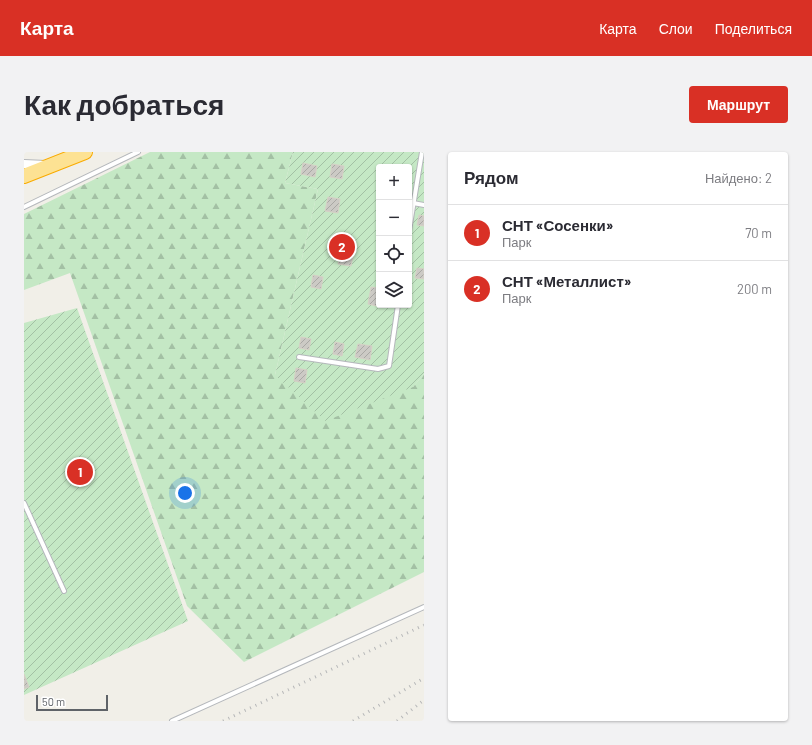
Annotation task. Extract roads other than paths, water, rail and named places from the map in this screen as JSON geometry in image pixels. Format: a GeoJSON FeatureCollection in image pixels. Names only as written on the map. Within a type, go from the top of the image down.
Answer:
{"type":"FeatureCollection","features":[{"type":"Feature","properties":{"kind":"highway"},"geometry":{"type":"LineString","coordinates":[[24,176],[85,152]]}},
{"type":"Feature","properties":{"kind":"street"},"geometry":{"type":"LineString","coordinates":[[24,164],[52,165]]}},
{"type":"Feature","properties":{"kind":"lane"},"geometry":{"type":"LineString","coordinates":[[24,207],[138,152]]}},
{"type":"Feature","properties":{"kind":"lane"},"geometry":{"type":"LineString","coordinates":[[412,210],[422,152]]}},
{"type":"Feature","properties":{"kind":"lane"},"geometry":{"type":"LineString","coordinates":[[413,203],[424,205]]}},
{"type":"Feature","properties":{"kind":"lane"},"geometry":{"type":"LineString","coordinates":[[299,357],[378,369],[389,366],[398,308]]}},
{"type":"Feature","properties":{"kind":"lane"},"geometry":{"type":"LineString","coordinates":[[24,503],[64,592]]}},
{"type":"Feature","properties":{"kind":"lane"},"geometry":{"type":"LineString","coordinates":[[172,721],[424,607]]}},
{"type":"Feature","properties":{"kind":"railway"},"geometry":{"type":"LineString","coordinates":[[223,721],[424,625]]}},
{"type":"Feature","properties":{"kind":"railway"},"geometry":{"type":"LineString","coordinates":[[353,721],[424,678]]}},
{"type":"Feature","properties":{"kind":"railway"},"geometry":{"type":"LineString","coordinates":[[397,721],[424,700]]}},
{"type":"Feature","properties":{"kind":"place","name":"СНТ «Металлист»"},"geometry":{"type":"Point","coordinates":[342,247]}},
{"type":"Feature","properties":{"kind":"place","name":"СНТ «Сосенки»"},"geometry":{"type":"Point","coordinates":[80,472]}}]}
